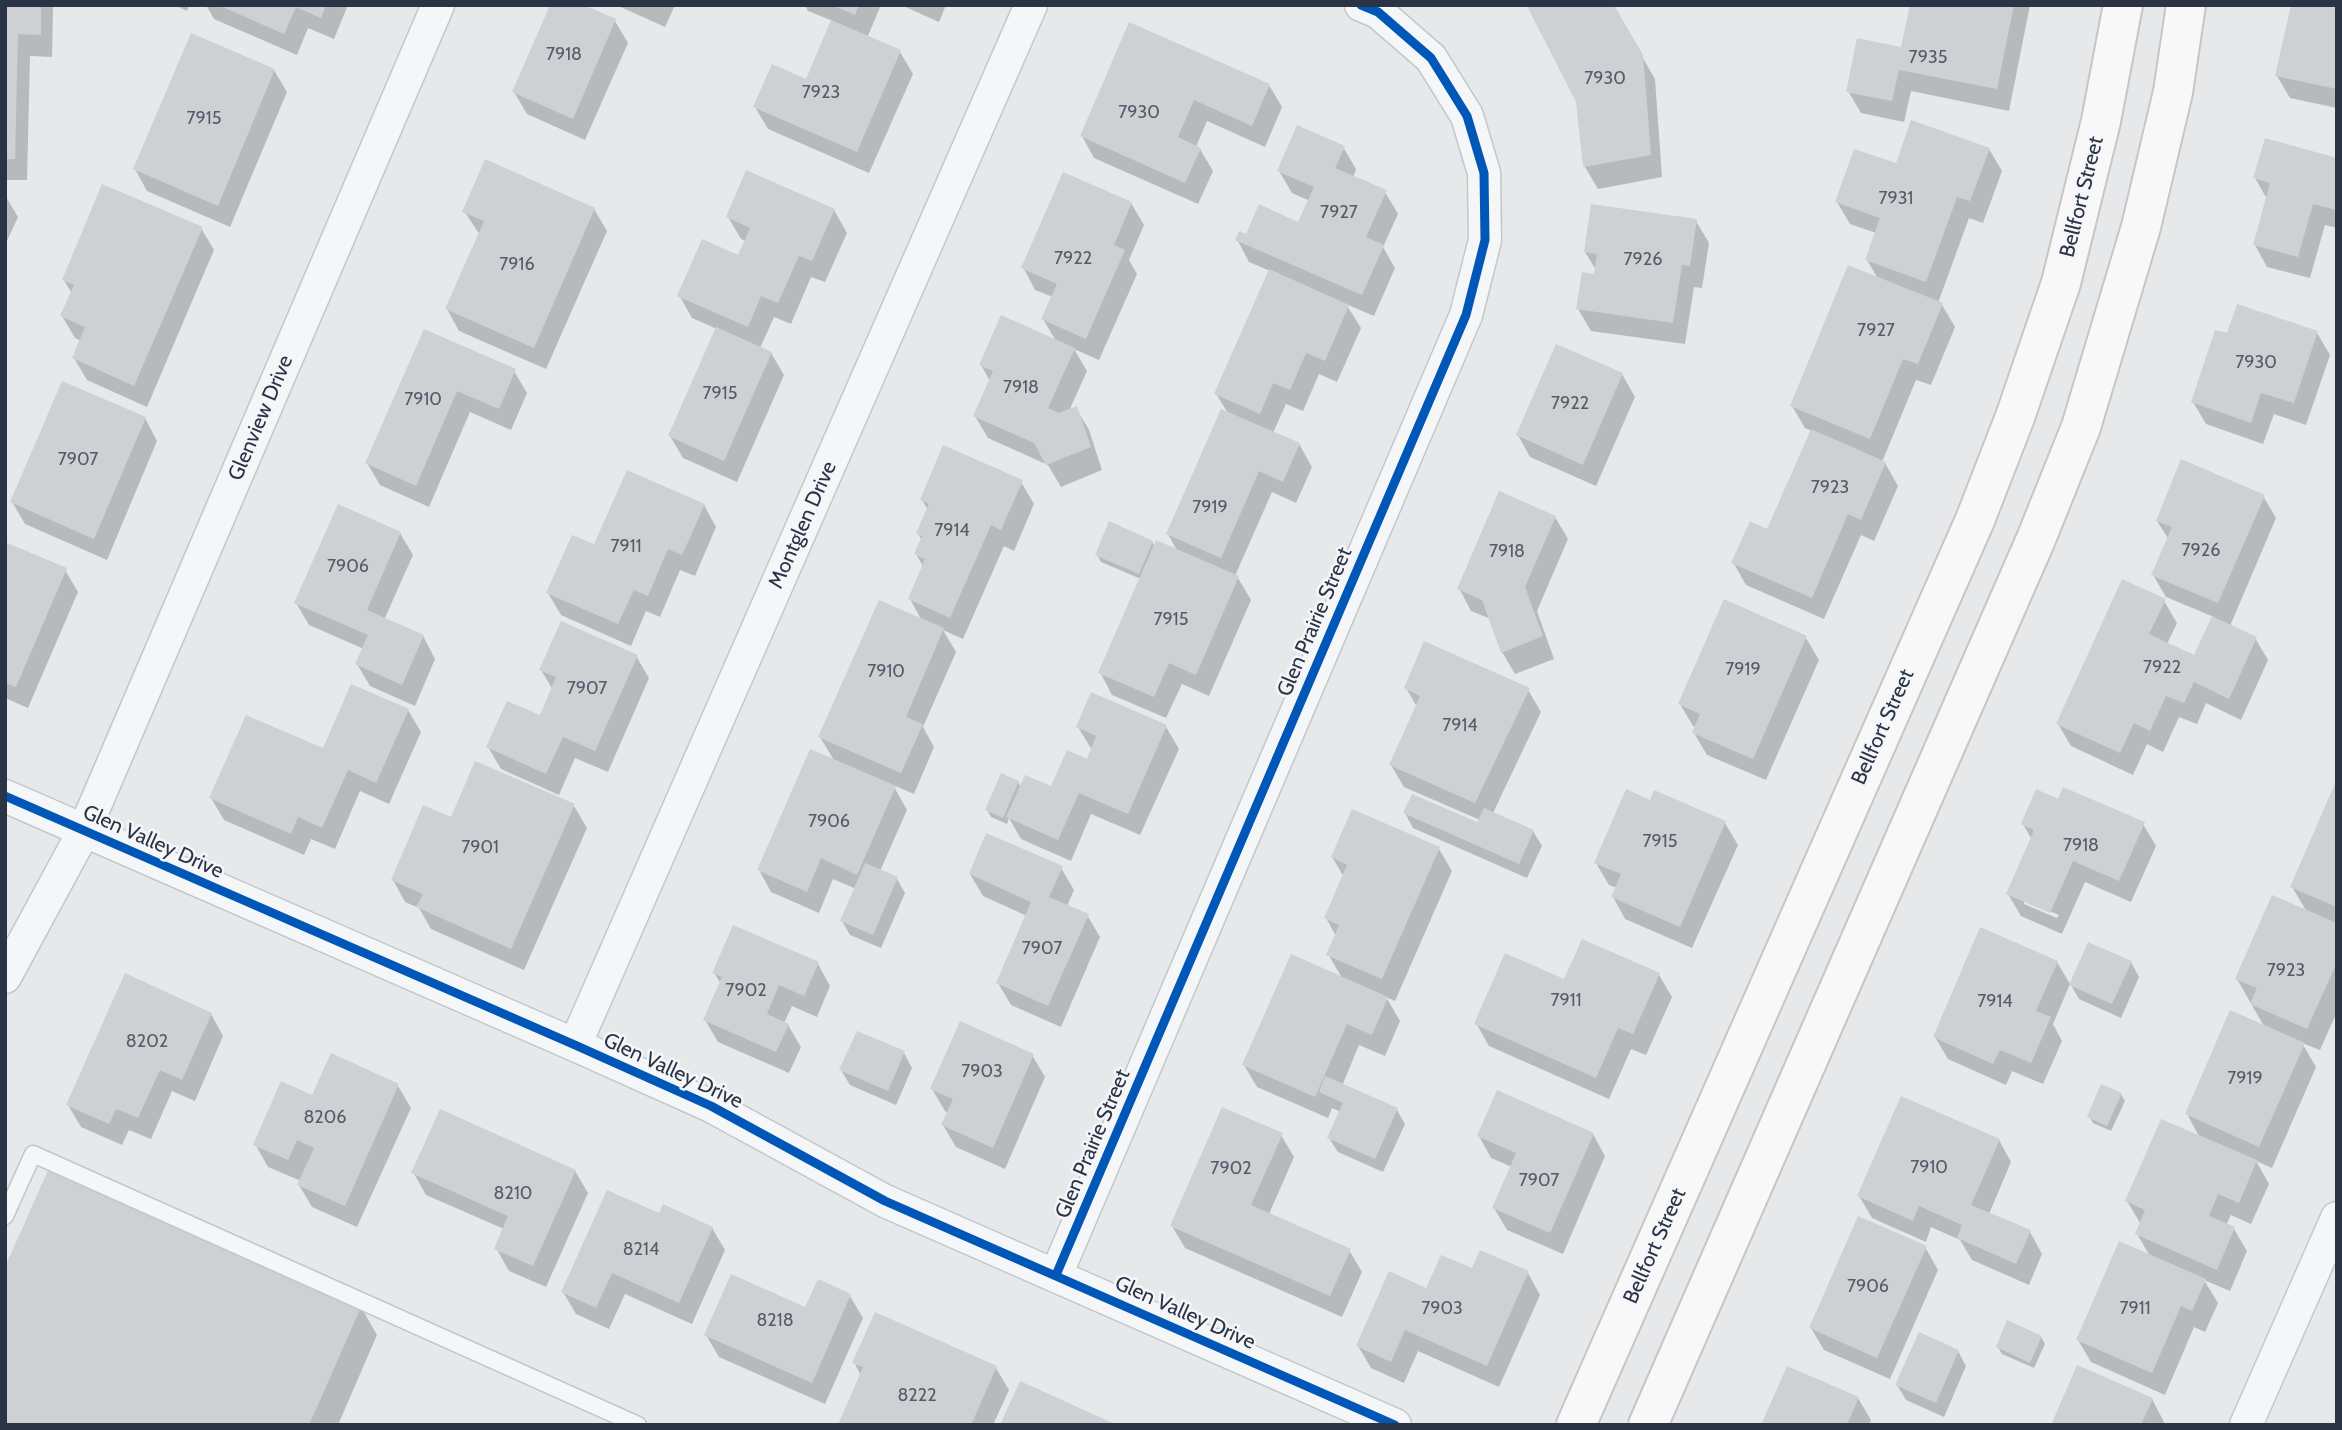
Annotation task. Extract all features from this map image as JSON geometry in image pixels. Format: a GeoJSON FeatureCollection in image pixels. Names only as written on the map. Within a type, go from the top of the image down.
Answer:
{"type":"FeatureCollection","features":[{"type":"Feature","properties":{"kind":"main road","name":"Bellfort Street"},"geometry":{"type":"LineString","coordinates":[[1576,1425],[1975,520],[2015,417],[2061,283],[2101,121],[2123,5]]}},
{"type":"Feature","properties":{"kind":"main road"},"geometry":{"type":"LineString","coordinates":[[1648,1425],[2036,539],[2081,427],[2141,226],[2173,92],[2186,5]]}},
{"type":"Feature","properties":{"kind":"street","name":"Glenview Drive"},"geometry":{"type":"LineString","coordinates":[[5,977],[84,831],[438,5]]}},
{"type":"Feature","properties":{"kind":"street","name":"Montglen Drive"},"geometry":{"type":"LineString","coordinates":[[575,1045],[1031,5]]}},
{"type":"Feature","properties":{"kind":"street","name":"Glen Prairie Street"},"geometry":{"type":"LineString","coordinates":[[1056,1275],[1466,315],[1485,240],[1484,173],[1467,116],[1431,58],[1378,12],[1361,5]]}},
{"type":"Feature","properties":{"kind":"street","name":"Glen Valley Drive"},"geometry":{"type":"LineString","coordinates":[[5,796],[711,1106],[885,1201],[1395,1425]]}},
{"type":"Feature","properties":{"kind":"street"},"geometry":{"type":"LineString","coordinates":[[2246,1425],[2337,1218]]}},
{"type":"Feature","properties":{"kind":"lane"},"geometry":{"type":"LineString","coordinates":[[5,1216],[33,1154],[638,1425]]}},
{"type":"Feature","properties":{"kind":"building"},"geometry":{"type":"Polygon","coordinates":[[[5,5],[41,5],[41,35],[18,34],[15,159],[5,159],[5,5]]]}},
{"type":"Feature","properties":{"kind":"building"},"geometry":{"type":"Polygon","coordinates":[[[218,5],[326,5],[321,18],[296,7],[284,34],[218,5]]]}},
{"type":"Feature","properties":{"kind":"building"},"geometry":{"type":"Polygon","coordinates":[[[550,5],[584,5],[616,19],[573,119],[512,92],[550,5]]]}},
{"type":"Feature","properties":{"kind":"building"},"geometry":{"type":"Polygon","coordinates":[[[832,5],[859,5],[855,15],[832,5]]]}},
{"type":"Feature","properties":{"kind":"building"},"geometry":{"type":"Polygon","coordinates":[[[1614,5],[1643,55],[1651,155],[1583,167],[1576,102],[1527,6],[1614,5]]]}},
{"type":"Feature","properties":{"kind":"building"},"geometry":{"type":"Polygon","coordinates":[[[1910,5],[2014,5],[1997,89],[1899,70],[1892,101],[1846,92],[1857,38],[1901,47],[1910,5]]]}},
{"type":"Feature","properties":{"kind":"building"},"geometry":{"type":"Polygon","coordinates":[[[2291,5],[2337,5],[2337,89],[2275,76],[2291,5]]]}},
{"type":"Feature","properties":{"kind":"building"},"geometry":{"type":"Polygon","coordinates":[[[831,20],[901,50],[857,152],[753,107],[772,64],[806,79],[831,20]]]}},
{"type":"Feature","properties":{"kind":"building"},"geometry":{"type":"Polygon","coordinates":[[[1129,22],[1270,84],[1252,126],[1194,100],[1178,137],[1201,148],[1185,183],[1080,136],[1129,22]]]}},
{"type":"Feature","properties":{"kind":"building"},"geometry":{"type":"Polygon","coordinates":[[[191,33],[275,69],[218,206],[133,169],[191,33]]]}},
{"type":"Feature","properties":{"kind":"building"},"geometry":{"type":"Polygon","coordinates":[[[1911,120],[1990,148],[1970,201],[1957,197],[1926,282],[1865,260],[1880,218],[1835,202],[1854,149],[1896,163],[1911,120]]]}},
{"type":"Feature","properties":{"kind":"building"},"geometry":{"type":"Polygon","coordinates":[[[1297,125],[1345,146],[1335,168],[1387,190],[1366,237],[1384,245],[1362,295],[1235,240],[1239,231],[1246,234],[1259,204],[1298,222],[1314,187],[1277,171],[1297,125]]]}},
{"type":"Feature","properties":{"kind":"building"},"geometry":{"type":"Polygon","coordinates":[[[2265,138],[2337,158],[2337,210],[2313,204],[2298,257],[2253,245],[2270,183],[2253,178],[2265,138]]]}},
{"type":"Feature","properties":{"kind":"building"},"geometry":{"type":"Polygon","coordinates":[[[485,159],[595,208],[534,348],[445,309],[484,221],[462,212],[485,159]]]}},
{"type":"Feature","properties":{"kind":"building"},"geometry":{"type":"Polygon","coordinates":[[[746,170],[835,209],[812,261],[799,256],[778,303],[761,296],[748,327],[677,296],[702,239],[738,255],[750,228],[726,217],[746,170]]]}},
{"type":"Feature","properties":{"kind":"building"},"geometry":{"type":"Polygon","coordinates":[[[1063,172],[1132,202],[1114,245],[1125,250],[1086,339],[1041,319],[1057,284],[1021,268],[1063,172]]]}},
{"type":"Feature","properties":{"kind":"building"},"geometry":{"type":"Polygon","coordinates":[[[102,184],[203,227],[134,386],[72,358],[85,327],[60,316],[74,285],[62,280],[102,184]]]}},
{"type":"Feature","properties":{"kind":"building"},"geometry":{"type":"Polygon","coordinates":[[[1591,204],[1697,219],[1690,266],[1682,265],[1673,323],[1576,309],[1582,272],[1594,274],[1597,254],[1584,252],[1591,204]]]}},
{"type":"Feature","properties":{"kind":"building"},"geometry":{"type":"Polygon","coordinates":[[[1848,265],[1943,303],[1918,364],[1903,359],[1870,439],[1790,406],[1848,265]]]}},
{"type":"Feature","properties":{"kind":"building"},"geometry":{"type":"Polygon","coordinates":[[[1269,269],[1349,305],[1325,361],[1306,353],[1290,390],[1273,383],[1260,414],[1214,394],[1269,269]]]}},
{"type":"Feature","properties":{"kind":"building"},"geometry":{"type":"Polygon","coordinates":[[[2237,304],[2318,331],[2294,403],[2261,393],[2251,423],[2191,402],[2215,330],[2227,333],[2237,304]]]}},
{"type":"Feature","properties":{"kind":"building"},"geometry":{"type":"Polygon","coordinates":[[[1001,315],[1075,348],[1048,408],[1059,413],[1077,406],[1091,447],[1046,465],[1034,443],[973,416],[993,371],[979,365],[1001,315]]]}},
{"type":"Feature","properties":{"kind":"building"},"geometry":{"type":"Polygon","coordinates":[[[716,327],[772,352],[724,461],[668,436],[716,327]]]}},
{"type":"Feature","properties":{"kind":"building"},"geometry":{"type":"Polygon","coordinates":[[[424,329],[516,369],[499,409],[457,391],[416,486],[365,463],[424,329]]]}},
{"type":"Feature","properties":{"kind":"building"},"geometry":{"type":"Polygon","coordinates":[[[1556,344],[1623,373],[1583,465],[1516,435],[1556,344]]]}},
{"type":"Feature","properties":{"kind":"building"},"geometry":{"type":"Polygon","coordinates":[[[62,381],[146,417],[94,539],[10,502],[62,381]]]}},
{"type":"Feature","properties":{"kind":"building"},"geometry":{"type":"Polygon","coordinates":[[[1221,409],[1300,443],[1283,482],[1259,471],[1221,558],[1166,534],[1221,409]]]}},
{"type":"Feature","properties":{"kind":"building"},"geometry":{"type":"Polygon","coordinates":[[[1811,429],[1886,462],[1861,520],[1848,514],[1812,598],[1731,563],[1750,521],[1767,529],[1811,429]]]}},
{"type":"Feature","properties":{"kind":"building"},"geometry":{"type":"Polygon","coordinates":[[[943,445],[1023,480],[1001,530],[991,525],[950,618],[908,599],[925,559],[914,554],[922,536],[916,533],[929,504],[920,500],[943,445]]]}},
{"type":"Feature","properties":{"kind":"building"},"geometry":{"type":"Polygon","coordinates":[[[2181,459],[2265,495],[2218,603],[2151,575],[2172,527],[2156,521],[2181,459]]]}},
{"type":"Feature","properties":{"kind":"building"},"geometry":{"type":"Polygon","coordinates":[[[627,470],[705,504],[682,555],[668,549],[648,596],[634,590],[618,624],[546,593],[572,535],[594,544],[627,470]]]}},
{"type":"Feature","properties":{"kind":"building"},"geometry":{"type":"Polygon","coordinates":[[[1499,491],[1556,516],[1525,587],[1543,636],[1501,653],[1482,600],[1457,589],[1499,491]]]}},
{"type":"Feature","properties":{"kind":"building"},"geometry":{"type":"Polygon","coordinates":[[[338,504],[401,532],[367,610],[424,635],[402,685],[355,664],[368,635],[294,603],[338,504]]]}},
{"type":"Feature","properties":{"kind":"building"},"geometry":{"type":"Polygon","coordinates":[[[1109,521],[1153,541],[1139,574],[1095,555],[1109,521]]]}},
{"type":"Feature","properties":{"kind":"building"},"geometry":{"type":"Polygon","coordinates":[[[1156,540],[1239,576],[1196,675],[1169,663],[1154,697],[1098,673],[1156,540]]]}},
{"type":"Feature","properties":{"kind":"building"},"geometry":{"type":"Polygon","coordinates":[[[5,542],[67,568],[16,687],[5,683],[5,542]]]}},
{"type":"Feature","properties":{"kind":"building"},"geometry":{"type":"Polygon","coordinates":[[[2122,579],[2166,599],[2149,634],[2194,655],[2212,616],[2257,637],[2229,699],[2194,682],[2184,703],[2166,696],[2150,731],[2134,723],[2120,753],[2056,724],[2122,579]]]}},
{"type":"Feature","properties":{"kind":"building"},"geometry":{"type":"Polygon","coordinates":[[[1724,599],[1807,636],[1753,759],[1692,733],[1700,714],[1678,704],[1724,599]]]}},
{"type":"Feature","properties":{"kind":"building"},"geometry":{"type":"Polygon","coordinates":[[[879,600],[944,628],[906,717],[923,724],[901,773],[818,737],[879,600]]]}},
{"type":"Feature","properties":{"kind":"building"},"geometry":{"type":"Polygon","coordinates":[[[561,621],[638,655],[595,751],[563,737],[546,774],[486,747],[507,701],[540,715],[556,677],[539,670],[561,621]]]}},
{"type":"Feature","properties":{"kind":"building"},"geometry":{"type":"Polygon","coordinates":[[[1424,641],[1530,688],[1475,803],[1389,765],[1420,696],[1404,688],[1424,641]]]}},
{"type":"Feature","properties":{"kind":"building"},"geometry":{"type":"Polygon","coordinates":[[[351,684],[409,709],[376,783],[348,770],[322,828],[298,817],[291,834],[209,798],[246,715],[323,748],[351,684]]]}},
{"type":"Feature","properties":{"kind":"building"},"geometry":{"type":"Polygon","coordinates":[[[1091,692],[1167,725],[1128,814],[1079,793],[1058,840],[1006,817],[1025,775],[1051,786],[1067,750],[1087,759],[1096,736],[1076,727],[1091,692]]]}},
{"type":"Feature","properties":{"kind":"building"},"geometry":{"type":"Polygon","coordinates":[[[810,749],[896,786],[857,875],[821,858],[807,892],[757,870],[810,749]]]}},
{"type":"Feature","properties":{"kind":"building"},"geometry":{"type":"Polygon","coordinates":[[[475,761],[575,804],[511,949],[416,907],[423,894],[391,880],[423,805],[451,817],[475,761]]]}},
{"type":"Feature","properties":{"kind":"building"},"geometry":{"type":"Polygon","coordinates":[[[1001,773],[1019,781],[1003,818],[985,810],[1001,773]]]}},
{"type":"Feature","properties":{"kind":"building"},"geometry":{"type":"Polygon","coordinates":[[[2337,779],[2337,907],[2290,887],[2337,779]]]}},
{"type":"Feature","properties":{"kind":"building"},"geometry":{"type":"Polygon","coordinates":[[[2063,787],[2145,822],[2119,881],[2073,861],[2050,913],[2006,894],[2034,830],[2021,824],[2036,789],[2058,799],[2063,787]]]}},
{"type":"Feature","properties":{"kind":"building"},"geometry":{"type":"Polygon","coordinates":[[[1626,789],[1650,800],[1654,790],[1726,821],[1680,927],[1611,897],[1621,874],[1594,863],[1626,789]]]}},
{"type":"Feature","properties":{"kind":"building"},"geometry":{"type":"Polygon","coordinates":[[[1412,794],[1477,822],[1484,808],[1534,830],[1519,864],[1403,813],[1412,794]]]}},
{"type":"Feature","properties":{"kind":"building"},"geometry":{"type":"Polygon","coordinates":[[[1352,809],[1440,847],[1382,979],[1326,955],[1339,925],[1324,918],[1347,865],[1331,857],[1352,809]]]}},
{"type":"Feature","properties":{"kind":"building"},"geometry":{"type":"Polygon","coordinates":[[[986,833],[1063,866],[1049,897],[1089,914],[1048,1006],[996,983],[1031,902],[969,874],[986,833]]]}},
{"type":"Feature","properties":{"kind":"building"},"geometry":{"type":"Polygon","coordinates":[[[865,863],[898,877],[873,935],[840,921],[865,863]]]}},
{"type":"Feature","properties":{"kind":"building"},"geometry":{"type":"Polygon","coordinates":[[[2272,895],[2337,923],[2337,962],[2307,1029],[2250,1004],[2257,988],[2235,979],[2272,895]]]}},
{"type":"Feature","properties":{"kind":"building"},"geometry":{"type":"Polygon","coordinates":[[[733,925],[819,962],[804,996],[779,985],[767,1014],[789,1024],[776,1052],[703,1020],[722,977],[712,973],[733,925]]]}},
{"type":"Feature","properties":{"kind":"building"},"geometry":{"type":"Polygon","coordinates":[[[1980,927],[2058,961],[2036,1011],[2051,1017],[2031,1063],[2000,1050],[1993,1064],[1933,1037],[1980,927]]]}},
{"type":"Feature","properties":{"kind":"building"},"geometry":{"type":"Polygon","coordinates":[[[1582,939],[1660,973],[1633,1034],[1618,1028],[1596,1078],[1474,1024],[1505,953],[1564,979],[1582,939]]]}},
{"type":"Feature","properties":{"kind":"building"},"geometry":{"type":"Polygon","coordinates":[[[2088,942],[2132,961],[2112,1004],[2069,985],[2088,942]]]}},
{"type":"Feature","properties":{"kind":"building"},"geometry":{"type":"Polygon","coordinates":[[[1291,954],[1388,997],[1372,1035],[1347,1024],[1315,1097],[1242,1065],[1291,954]]]}},
{"type":"Feature","properties":{"kind":"building"},"geometry":{"type":"Polygon","coordinates":[[[125,973],[212,1013],[182,1080],[160,1070],[138,1118],[116,1109],[109,1124],[66,1105],[125,973]]]}},
{"type":"Feature","properties":{"kind":"building"},"geometry":{"type":"Polygon","coordinates":[[[2230,1010],[2305,1043],[2259,1147],[2185,1114],[2230,1010]]]}},
{"type":"Feature","properties":{"kind":"building"},"geometry":{"type":"Polygon","coordinates":[[[960,1021],[1034,1054],[993,1148],[941,1125],[953,1099],[930,1089],[960,1021]]]}},
{"type":"Feature","properties":{"kind":"building"},"geometry":{"type":"Polygon","coordinates":[[[857,1031],[905,1051],[888,1091],[839,1070],[857,1031]]]}},
{"type":"Feature","properties":{"kind":"building"},"geometry":{"type":"Polygon","coordinates":[[[331,1053],[399,1084],[345,1206],[297,1185],[314,1148],[297,1140],[288,1160],[253,1145],[281,1081],[312,1095],[331,1053]]]}},
{"type":"Feature","properties":{"kind":"building"},"geometry":{"type":"Polygon","coordinates":[[[1325,1076],[1398,1108],[1375,1159],[1327,1138],[1343,1103],[1319,1092],[1325,1076]]]}},
{"type":"Feature","properties":{"kind":"building"},"geometry":{"type":"Polygon","coordinates":[[[2101,1084],[2122,1093],[2107,1126],[2087,1117],[2101,1084]]]}},
{"type":"Feature","properties":{"kind":"building"},"geometry":{"type":"Polygon","coordinates":[[[1497,1090],[1594,1133],[1550,1233],[1492,1208],[1516,1153],[1477,1136],[1497,1090]]]}},
{"type":"Feature","properties":{"kind":"building"},"geometry":{"type":"Polygon","coordinates":[[[1901,1096],[2000,1139],[1971,1205],[2031,1230],[2016,1264],[1957,1238],[1962,1225],[1919,1206],[1913,1221],[1857,1196],[1901,1096]]]}},
{"type":"Feature","properties":{"kind":"building"},"geometry":{"type":"Polygon","coordinates":[[[1222,1107],[1283,1133],[1251,1205],[1351,1249],[1330,1296],[1170,1226],[1222,1107]]]}},
{"type":"Feature","properties":{"kind":"building"},"geometry":{"type":"Polygon","coordinates":[[[440,1109],[576,1170],[533,1266],[494,1249],[508,1216],[411,1173],[440,1109]]]}},
{"type":"Feature","properties":{"kind":"building"},"geometry":{"type":"Polygon","coordinates":[[[2161,1119],[2257,1160],[2239,1203],[2218,1194],[2209,1216],[2235,1227],[2217,1270],[2135,1234],[2145,1210],[2125,1201],[2161,1119]]]}},
{"type":"Feature","properties":{"kind":"building"},"geometry":{"type":"Polygon","coordinates":[[[49,1168],[362,1305],[309,1425],[5,1425],[5,1267],[49,1168]]]}},
{"type":"Feature","properties":{"kind":"building"},"geometry":{"type":"Polygon","coordinates":[[[607,1190],[659,1213],[663,1204],[713,1227],[679,1303],[612,1273],[596,1308],[561,1292],[607,1190]]]}},
{"type":"Feature","properties":{"kind":"building"},"geometry":{"type":"Polygon","coordinates":[[[1858,1216],[1927,1246],[1877,1358],[1809,1328],[1858,1216]]]}},
{"type":"Feature","properties":{"kind":"building"},"geometry":{"type":"Polygon","coordinates":[[[2119,1241],[2206,1279],[2192,1311],[2181,1306],[2152,1373],[2076,1340],[2119,1241]]]}},
{"type":"Feature","properties":{"kind":"building"},"geometry":{"type":"Polygon","coordinates":[[[1480,1250],[1529,1271],[1487,1366],[1405,1330],[1391,1362],[1356,1346],[1389,1271],[1426,1288],[1441,1255],[1472,1268],[1480,1250]]]}},
{"type":"Feature","properties":{"kind":"building"},"geometry":{"type":"Polygon","coordinates":[[[731,1274],[805,1307],[818,1279],[851,1294],[812,1383],[704,1335],[731,1274]]]}},
{"type":"Feature","properties":{"kind":"building"},"geometry":{"type":"Polygon","coordinates":[[[875,1312],[997,1366],[971,1425],[838,1425],[863,1367],[852,1363],[875,1312]]]}},
{"type":"Feature","properties":{"kind":"building"},"geometry":{"type":"Polygon","coordinates":[[[2007,1320],[2042,1336],[2030,1363],[1996,1347],[2007,1320]]]}},
{"type":"Feature","properties":{"kind":"building"},"geometry":{"type":"Polygon","coordinates":[[[1919,1332],[1959,1350],[1936,1403],[1895,1385],[1919,1332]]]}},
{"type":"Feature","properties":{"kind":"building"},"geometry":{"type":"Polygon","coordinates":[[[2077,1365],[2153,1398],[2141,1425],[2051,1425],[2077,1365]]]}},
{"type":"Feature","properties":{"kind":"building"},"geometry":{"type":"Polygon","coordinates":[[[1787,1366],[1859,1397],[1847,1425],[1761,1425],[1787,1366]]]}},
{"type":"Feature","properties":{"kind":"building"},"geometry":{"type":"Polygon","coordinates":[[[1020,1381],[1117,1425],[1000,1425],[1020,1381]]]}},
{"type":"Feature","properties":{"kind":"cycle path"},"geometry":{"type":"LineString","coordinates":[[1056,1275],[1466,315],[1485,240],[1484,173],[1467,116],[1431,58],[1378,12],[1361,5]]}},
{"type":"Feature","properties":{"kind":"cycle path"},"geometry":{"type":"LineString","coordinates":[[5,796],[711,1106],[885,1201],[1395,1425]]}}]}
